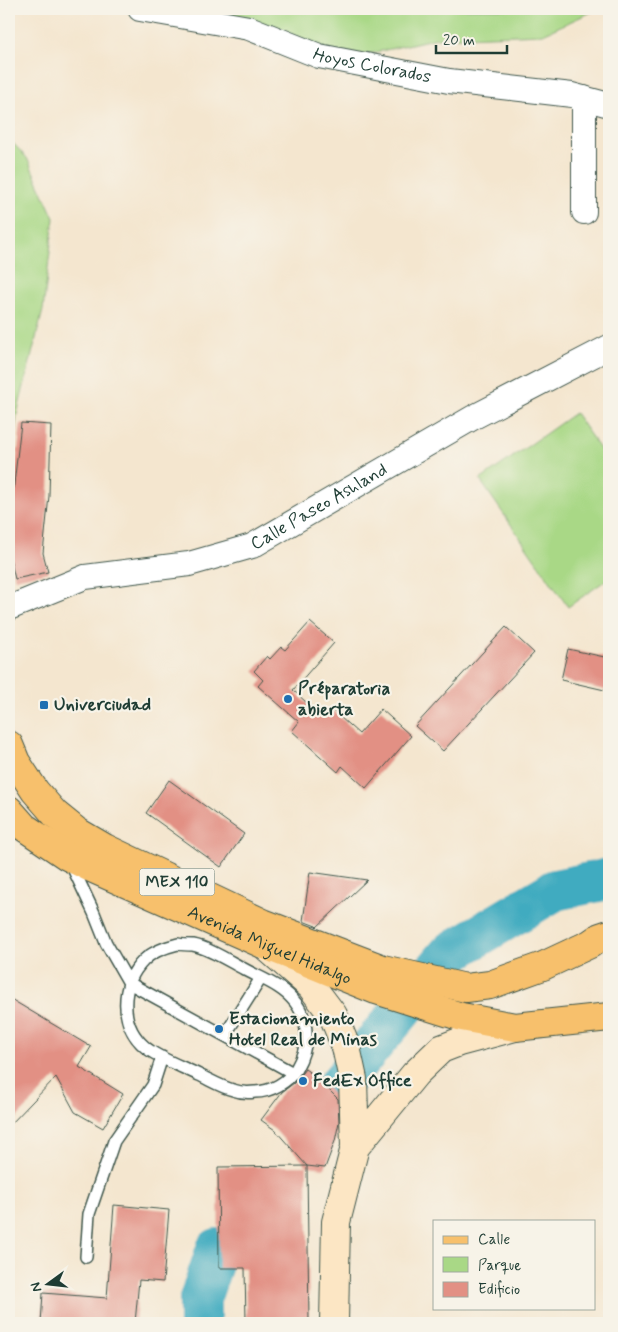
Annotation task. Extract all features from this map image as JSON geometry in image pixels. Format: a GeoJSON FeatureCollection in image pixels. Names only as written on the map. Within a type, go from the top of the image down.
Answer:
{"type":"FeatureCollection","features":[{"type":"Feature","properties":{"kind":"main road","name":"Avenida Miguel Hidalgo"},"geometry":{"type":"LineString","coordinates":[[9,745],[16,762],[35,790],[55,814],[76,831],[105,848],[380,979]]}},
{"type":"Feature","properties":{"kind":"main road","name":"Avenida Miguel Hidalgo"},"geometry":{"type":"LineString","coordinates":[[9,810],[24,827],[67,856],[89,867],[265,946],[380,979]]}},
{"type":"Feature","properties":{"kind":"main road","name":"MEX 110"},"geometry":{"type":"LineString","coordinates":[[380,979],[466,988],[490,985],[543,966],[600,939]]}},
{"type":"Feature","properties":{"kind":"main road","name":"MEX 110"},"geometry":{"type":"LineString","coordinates":[[380,979],[462,1017],[515,1027],[609,1017]]}},
{"type":"Feature","properties":{"kind":"street","name":"Hoyos Colorados"},"geometry":{"type":"LineString","coordinates":[[140,9],[249,28],[319,56],[449,81],[563,94],[609,105]]}},
{"type":"Feature","properties":{"kind":"street"},"geometry":{"type":"LineString","coordinates":[[584,98],[584,212]]}},
{"type":"Feature","properties":{"kind":"street","name":"Calle Paseo Ashland"},"geometry":{"type":"LineString","coordinates":[[9,608],[85,577],[188,564],[252,546],[474,417],[609,347]]}},
{"type":"Feature","properties":{"kind":"street"},"geometry":{"type":"LineString","coordinates":[[265,946],[311,986],[333,1015],[346,1046],[353,1079],[355,1147],[336,1222],[334,1323]]}},
{"type":"Feature","properties":{"kind":"street"},"geometry":{"type":"LineString","coordinates":[[355,1147],[415,1074],[441,1049],[459,1042],[515,1027]]}},
{"type":"Feature","properties":{"kind":"lane"},"geometry":{"type":"LineString","coordinates":[[67,856],[106,943],[129,982],[293,1073]]}},
{"type":"Feature","properties":{"kind":"lane"},"geometry":{"type":"LineString","coordinates":[[178,944],[194,945],[262,978],[278,987],[292,998],[299,1007],[304,1017],[307,1039],[303,1057],[293,1073],[280,1085],[263,1092],[243,1093],[231,1090],[162,1058],[145,1048],[134,1034],[127,1019],[125,1003],[132,974],[145,959],[162,948],[178,944]]}},
{"type":"Feature","properties":{"kind":"lane"},"geometry":{"type":"LineString","coordinates":[[225,1035],[262,978]]}},
{"type":"Feature","properties":{"kind":"lane"},"geometry":{"type":"LineString","coordinates":[[86,1257],[90,1214],[114,1141],[153,1085],[162,1058]]}},
{"type":"Feature","properties":{"kind":"green space"},"geometry":{"type":"Polygon","coordinates":[[[218,9],[598,9],[543,34],[437,38],[343,60],[218,9]]]}},
{"type":"Feature","properties":{"kind":"green space"},"geometry":{"type":"Polygon","coordinates":[[[9,139],[27,158],[54,218],[43,310],[17,414],[9,481],[9,139]]]}},
{"type":"Feature","properties":{"kind":"green space"},"geometry":{"type":"Polygon","coordinates":[[[575,413],[609,462],[609,578],[568,607],[480,480],[575,413]]]}},
{"type":"Feature","properties":{"kind":"building"},"geometry":{"type":"Polygon","coordinates":[[[21,423],[51,425],[49,496],[43,553],[48,572],[15,579],[10,558],[13,493],[21,423]]]}},
{"type":"Feature","properties":{"kind":"building","name":"Préparatoria abierta"},"geometry":{"type":"Polygon","coordinates":[[[310,622],[334,643],[293,690],[322,717],[330,708],[359,734],[381,709],[411,736],[366,788],[342,766],[338,772],[292,731],[299,722],[258,686],[263,680],[254,671],[267,656],[270,659],[281,647],[285,650],[310,622]]]}},
{"type":"Feature","properties":{"kind":"building"},"geometry":{"type":"Polygon","coordinates":[[[506,627],[534,653],[443,751],[415,726],[506,627]]]}},
{"type":"Feature","properties":{"kind":"building"},"geometry":{"type":"Polygon","coordinates":[[[568,649],[609,658],[609,691],[561,680],[568,649]]]}},
{"type":"Feature","properties":{"kind":"building"},"geometry":{"type":"Polygon","coordinates":[[[169,780],[244,834],[221,867],[146,813],[169,780]]]}},
{"type":"Feature","properties":{"kind":"building"},"geometry":{"type":"Polygon","coordinates":[[[310,872],[367,880],[317,927],[303,921],[310,872]]]}},
{"type":"Feature","properties":{"kind":"building"},"geometry":{"type":"Polygon","coordinates":[[[9,998],[91,1047],[79,1067],[123,1094],[103,1128],[75,1112],[56,1077],[9,1126],[9,998]]]}},
{"type":"Feature","properties":{"kind":"building"},"geometry":{"type":"Polygon","coordinates":[[[305,1069],[315,1076],[338,1099],[339,1122],[335,1141],[325,1168],[307,1166],[275,1130],[261,1120],[282,1092],[294,1083],[305,1069]]]}},
{"type":"Feature","properties":{"kind":"building"},"geometry":{"type":"Polygon","coordinates":[[[307,1166],[309,1323],[246,1323],[245,1268],[219,1268],[218,1167],[307,1166]]]}},
{"type":"Feature","properties":{"kind":"building"},"geometry":{"type":"Polygon","coordinates":[[[114,1205],[169,1210],[163,1282],[139,1280],[135,1323],[41,1323],[43,1293],[107,1298],[114,1205]]]}},
{"type":"Feature","properties":{"kind":"waterway"},"geometry":{"type":"LineString","coordinates":[[338,1086],[450,953],[555,890],[609,879]]}},
{"type":"Feature","properties":{"kind":"waterway"},"geometry":{"type":"LineString","coordinates":[[200,1323],[200,1299],[217,1249]]}},
{"type":"Feature","properties":{"kind":"place","name":"Préparatoria abierta"},"geometry":{"type":"Point","coordinates":[288,699]}},
{"type":"Feature","properties":{"kind":"place","name":"Univerciudad"},"geometry":{"type":"Point","coordinates":[44,705]}},
{"type":"Feature","properties":{"kind":"place","name":"Estacionamiento Hotel Real de Minas"},"geometry":{"type":"Point","coordinates":[219,1029]}},
{"type":"Feature","properties":{"kind":"place","name":"FedEx Office"},"geometry":{"type":"Point","coordinates":[303,1081]}}]}
